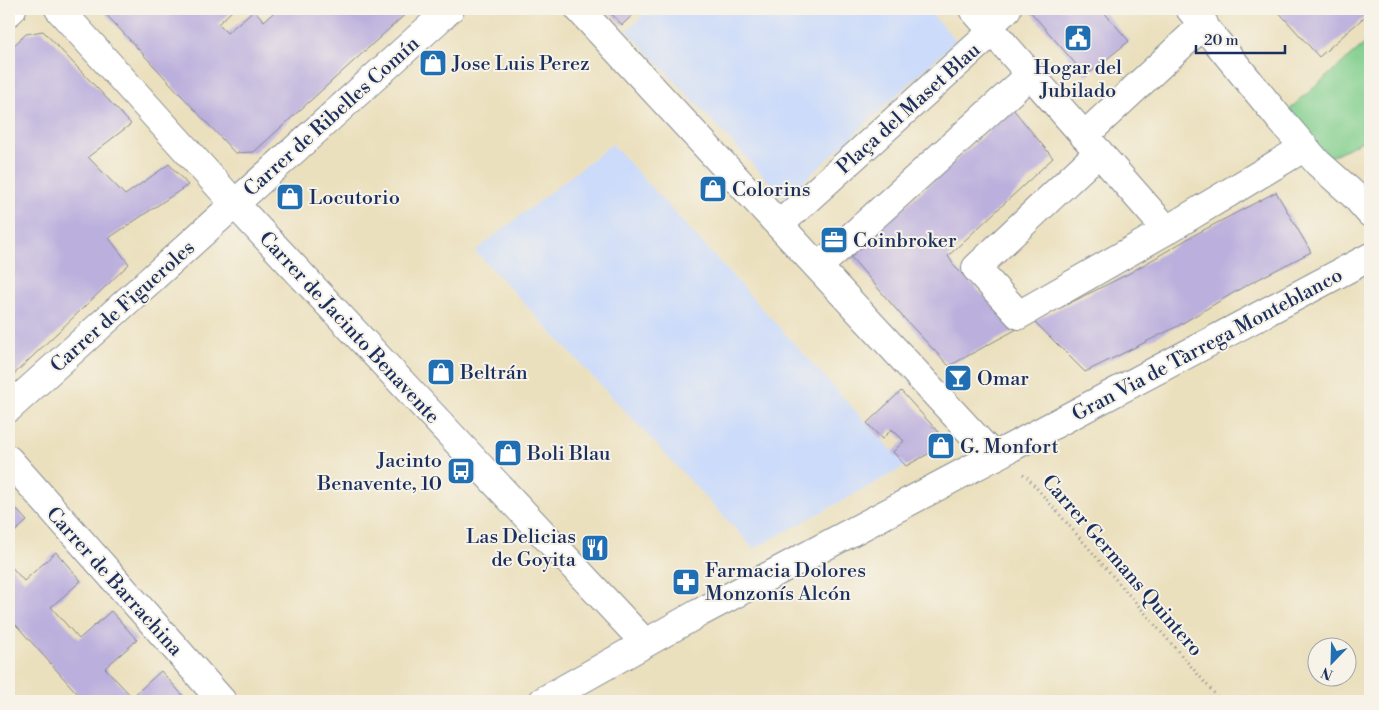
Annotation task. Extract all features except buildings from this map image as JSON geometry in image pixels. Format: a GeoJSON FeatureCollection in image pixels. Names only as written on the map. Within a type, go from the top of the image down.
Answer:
{"type":"FeatureCollection","features":[{"type":"Feature","properties":{"kind":"street","name":"Carrer de Jacinto Benavente"},"geometry":{"type":"LineString","coordinates":[[59,9],[235,204],[645,643]]}},
{"type":"Feature","properties":{"kind":"street","name":"Carrer de Ribelles Comín"},"geometry":{"type":"LineString","coordinates":[[235,204],[450,9]]}},
{"type":"Feature","properties":{"kind":"street"},"geometry":{"type":"LineString","coordinates":[[579,9],[994,457]]}},
{"type":"Feature","properties":{"kind":"street"},"geometry":{"type":"LineString","coordinates":[[1305,148],[1019,315],[976,268],[1092,144],[1197,16],[1279,118],[1305,148],[1318,163],[1355,196],[1370,213]]}},
{"type":"Feature","properties":{"kind":"street","name":"Plaça del Maset Blau"},"geometry":{"type":"LineString","coordinates":[[779,225],[990,19],[1031,74],[1167,230]]}},
{"type":"Feature","properties":{"kind":"street"},"geometry":{"type":"LineString","coordinates":[[818,267],[1031,74]]}},
{"type":"Feature","properties":{"kind":"street","name":"Carrer de Figueroles"},"geometry":{"type":"LineString","coordinates":[[9,408],[235,204]]}},
{"type":"Feature","properties":{"kind":"street","name":"Gran Via de Tàrrega Monteblanco"},"geometry":{"type":"LineString","coordinates":[[543,701],[645,643],[1370,257]]}},
{"type":"Feature","properties":{"kind":"street","name":"Carrer de Barrachina"},"geometry":{"type":"LineString","coordinates":[[9,460],[222,701]]}},
{"type":"Feature","properties":{"kind":"path","name":"Carrer Germans Quintero"},"geometry":{"type":"LineString","coordinates":[[994,457],[1027,477],[1222,701]]}},
{"type":"Feature","properties":{"kind":"shaded area"},"geometry":{"type":"Polygon","coordinates":[[[651,9],[927,9],[956,40],[785,199],[627,30],[651,9]]]}},
{"type":"Feature","properties":{"kind":"shaded area"},"geometry":{"type":"Polygon","coordinates":[[[612,144],[906,466],[754,549],[475,251],[612,144]]]}},
{"type":"Feature","properties":{"kind":"green space"},"geometry":{"type":"Polygon","coordinates":[[[1370,39],[1370,137],[1318,163],[1279,118],[1370,39]]]}},
{"type":"Feature","properties":{"kind":"place","name":"Hogar del Jubilado"},"geometry":{"type":"Point","coordinates":[1078,38]}},
{"type":"Feature","properties":{"kind":"place","name":"Jose Luis Perez"},"geometry":{"type":"Point","coordinates":[433,63]}},
{"type":"Feature","properties":{"kind":"place","name":"Colorins"},"geometry":{"type":"Point","coordinates":[713,189]}},
{"type":"Feature","properties":{"kind":"place","name":"Locutorio"},"geometry":{"type":"Point","coordinates":[290,197]}},
{"type":"Feature","properties":{"kind":"place","name":"Coinbroker"},"geometry":{"type":"Point","coordinates":[834,240]}},
{"type":"Feature","properties":{"kind":"place","name":"Beltrán"},"geometry":{"type":"Point","coordinates":[441,372]}},
{"type":"Feature","properties":{"kind":"place","name":"Omar"},"geometry":{"type":"Point","coordinates":[958,378]}},
{"type":"Feature","properties":{"kind":"place","name":"G. Monfort"},"geometry":{"type":"Point","coordinates":[941,446]}},
{"type":"Feature","properties":{"kind":"place","name":"Boli Blau"},"geometry":{"type":"Point","coordinates":[508,453]}},
{"type":"Feature","properties":{"kind":"place","name":"Jacinto Benavente, 10"},"geometry":{"type":"Point","coordinates":[461,471]}},
{"type":"Feature","properties":{"kind":"place","name":"Las Delicias de Goyita"},"geometry":{"type":"Point","coordinates":[595,548]}},
{"type":"Feature","properties":{"kind":"place","name":"Farmacia Dolores Monzonís Alcón"},"geometry":{"type":"Point","coordinates":[686,582]}}]}
